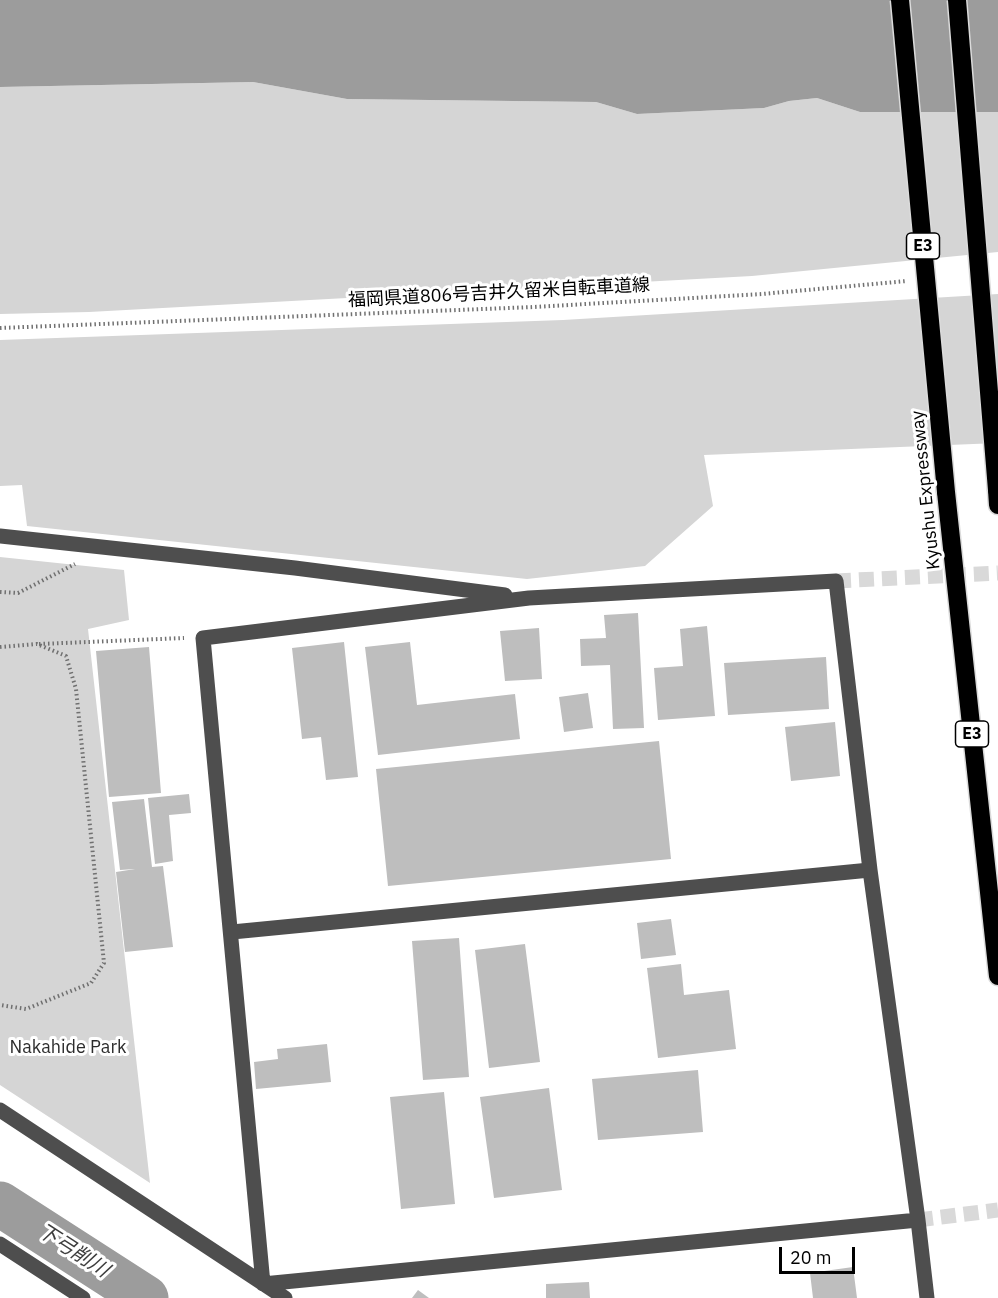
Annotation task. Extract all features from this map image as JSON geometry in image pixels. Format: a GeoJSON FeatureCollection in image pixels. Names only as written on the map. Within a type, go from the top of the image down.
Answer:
{"type":"FeatureCollection","features":[{"type":"Feature","properties":{"kind":"highway","name":"Kyushu Expressway"},"geometry":{"type":"LineString","coordinates":[[900,0],[946,492],[998,976]]}},
{"type":"Feature","properties":{"kind":"highway"},"geometry":{"type":"LineString","coordinates":[[957,0],[998,497]]}},
{"type":"Feature","properties":{"kind":"street"},"geometry":{"type":"LineString","coordinates":[[0,536],[296,568],[529,598]]}},
{"type":"Feature","properties":{"kind":"street"},"geometry":{"type":"LineString","coordinates":[[263,1284],[203,638],[529,598],[836,581],[870,870],[927,1298]]}},
{"type":"Feature","properties":{"kind":"street"},"geometry":{"type":"LineString","coordinates":[[231,932],[870,870]]}},
{"type":"Feature","properties":{"kind":"street"},"geometry":{"type":"LineString","coordinates":[[0,1110],[285,1298]]}},
{"type":"Feature","properties":{"kind":"street"},"geometry":{"type":"LineString","coordinates":[[263,1284],[918,1220]]}},
{"type":"Feature","properties":{"kind":"street"},"geometry":{"type":"LineString","coordinates":[[0,1244],[83,1298]]}},
{"type":"Feature","properties":{"kind":"path","name":"福岡県道806号吉井久留米自転車道線"},"geometry":{"type":"LineString","coordinates":[[0,328],[546,306],[762,294],[915,281]]}},
{"type":"Feature","properties":{"kind":"path"},"geometry":{"type":"LineString","coordinates":[[0,592],[18,592],[108,548]]}},
{"type":"Feature","properties":{"kind":"path"},"geometry":{"type":"LineString","coordinates":[[0,647],[203,638]]}},
{"type":"Feature","properties":{"kind":"path"},"geometry":{"type":"LineString","coordinates":[[0,1005],[26,1009],[91,983],[104,963],[76,688],[66,656],[37,644]]}},
{"type":"Feature","properties":{"kind":"green space"},"geometry":{"type":"Polygon","coordinates":[[[253,82],[347,99],[596,102],[637,114],[764,108],[789,101],[817,98],[860,112],[998,112],[998,252],[752,276],[89,312],[0,314],[0,87],[253,82]]]}},
{"type":"Feature","properties":{"kind":"green space"},"geometry":{"type":"Polygon","coordinates":[[[998,294],[998,443],[704,455],[713,506],[645,566],[527,579],[27,526],[22,485],[0,486],[0,340],[563,320],[998,294]]]}},
{"type":"Feature","properties":{"kind":"green space","name":"Nakahide Park"},"geometry":{"type":"Polygon","coordinates":[[[0,557],[124,570],[129,620],[88,629],[150,1183],[0,1085],[0,557]]]}},
{"type":"Feature","properties":{"kind":"shaded area"},"geometry":{"type":"Polygon","coordinates":[[[0,0],[998,0],[998,112],[860,112],[817,98],[789,101],[764,108],[637,114],[596,102],[347,99],[253,82],[0,87],[0,0]]]}},
{"type":"Feature","properties":{"kind":"building"},"geometry":{"type":"Polygon","coordinates":[[[638,613],[644,728],[613,729],[610,665],[581,666],[580,639],[606,638],[604,615],[638,613]]]}},
{"type":"Feature","properties":{"kind":"building"},"geometry":{"type":"Polygon","coordinates":[[[707,626],[715,716],[658,720],[654,668],[683,666],[680,629],[707,626]]]}},
{"type":"Feature","properties":{"kind":"building"},"geometry":{"type":"Polygon","coordinates":[[[539,628],[542,679],[505,681],[500,631],[539,628]]]}},
{"type":"Feature","properties":{"kind":"building"},"geometry":{"type":"Polygon","coordinates":[[[344,642],[358,777],[326,780],[321,737],[302,739],[292,648],[344,642]]]}},
{"type":"Feature","properties":{"kind":"building"},"geometry":{"type":"Polygon","coordinates":[[[410,642],[417,705],[515,694],[520,739],[378,755],[365,647],[410,642]]]}},
{"type":"Feature","properties":{"kind":"building"},"geometry":{"type":"Polygon","coordinates":[[[149,647],[161,793],[109,797],[96,651],[149,647]]]}},
{"type":"Feature","properties":{"kind":"building"},"geometry":{"type":"Polygon","coordinates":[[[826,657],[829,709],[728,715],[724,663],[826,657]]]}},
{"type":"Feature","properties":{"kind":"building"},"geometry":{"type":"Polygon","coordinates":[[[588,693],[593,728],[564,732],[559,697],[588,693]]]}},
{"type":"Feature","properties":{"kind":"building"},"geometry":{"type":"Polygon","coordinates":[[[835,722],[840,776],[791,781],[785,727],[835,722]]]}},
{"type":"Feature","properties":{"kind":"building"},"geometry":{"type":"Polygon","coordinates":[[[659,741],[671,859],[388,886],[376,769],[659,741]]]}},
{"type":"Feature","properties":{"kind":"building"},"geometry":{"type":"Polygon","coordinates":[[[189,794],[191,813],[169,815],[173,861],[155,864],[148,798],[189,794]]]}},
{"type":"Feature","properties":{"kind":"building"},"geometry":{"type":"Polygon","coordinates":[[[144,799],[152,867],[163,866],[173,947],[125,952],[116,872],[135,869],[120,870],[112,802],[144,799]]]}},
{"type":"Feature","properties":{"kind":"building"},"geometry":{"type":"Polygon","coordinates":[[[671,919],[676,955],[641,959],[637,923],[671,919]]]}},
{"type":"Feature","properties":{"kind":"building"},"geometry":{"type":"Polygon","coordinates":[[[459,938],[469,1077],[423,1080],[412,941],[459,938]]]}},
{"type":"Feature","properties":{"kind":"building"},"geometry":{"type":"Polygon","coordinates":[[[525,944],[540,1062],[489,1068],[475,950],[525,944]]]}},
{"type":"Feature","properties":{"kind":"building"},"geometry":{"type":"Polygon","coordinates":[[[681,964],[684,995],[729,990],[736,1049],[658,1058],[647,968],[681,964]]]}},
{"type":"Feature","properties":{"kind":"building"},"geometry":{"type":"Polygon","coordinates":[[[327,1044],[331,1082],[256,1089],[254,1062],[278,1059],[277,1049],[327,1044]]]}},
{"type":"Feature","properties":{"kind":"building"},"geometry":{"type":"Polygon","coordinates":[[[698,1070],[703,1132],[598,1140],[592,1079],[698,1070]]]}},
{"type":"Feature","properties":{"kind":"building"},"geometry":{"type":"Polygon","coordinates":[[[549,1088],[562,1190],[494,1198],[480,1097],[549,1088]]]}},
{"type":"Feature","properties":{"kind":"building"},"geometry":{"type":"Polygon","coordinates":[[[444,1092],[455,1204],[401,1209],[390,1097],[444,1092]]]}},
{"type":"Feature","properties":{"kind":"building"},"geometry":{"type":"Polygon","coordinates":[[[853,1267],[857,1298],[813,1298],[810,1273],[853,1267]]]}},
{"type":"Feature","properties":{"kind":"building"},"geometry":{"type":"Polygon","coordinates":[[[589,1282],[590,1298],[546,1298],[546,1284],[589,1282]]]}},
{"type":"Feature","properties":{"kind":"building"},"geometry":{"type":"Polygon","coordinates":[[[418,1290],[429,1298],[412,1298],[418,1290]]]}},
{"type":"Feature","properties":{"kind":"waterway","name":"下弓削川"},"geometry":{"type":"LineString","coordinates":[[0,1204],[146,1298]]}},
{"type":"Feature","properties":{"kind":"tunnel"},"geometry":{"type":"LineString","coordinates":[[836,581],[998,573]]}},
{"type":"Feature","properties":{"kind":"tunnel"},"geometry":{"type":"LineString","coordinates":[[918,1220],[998,1210]]}}]}
